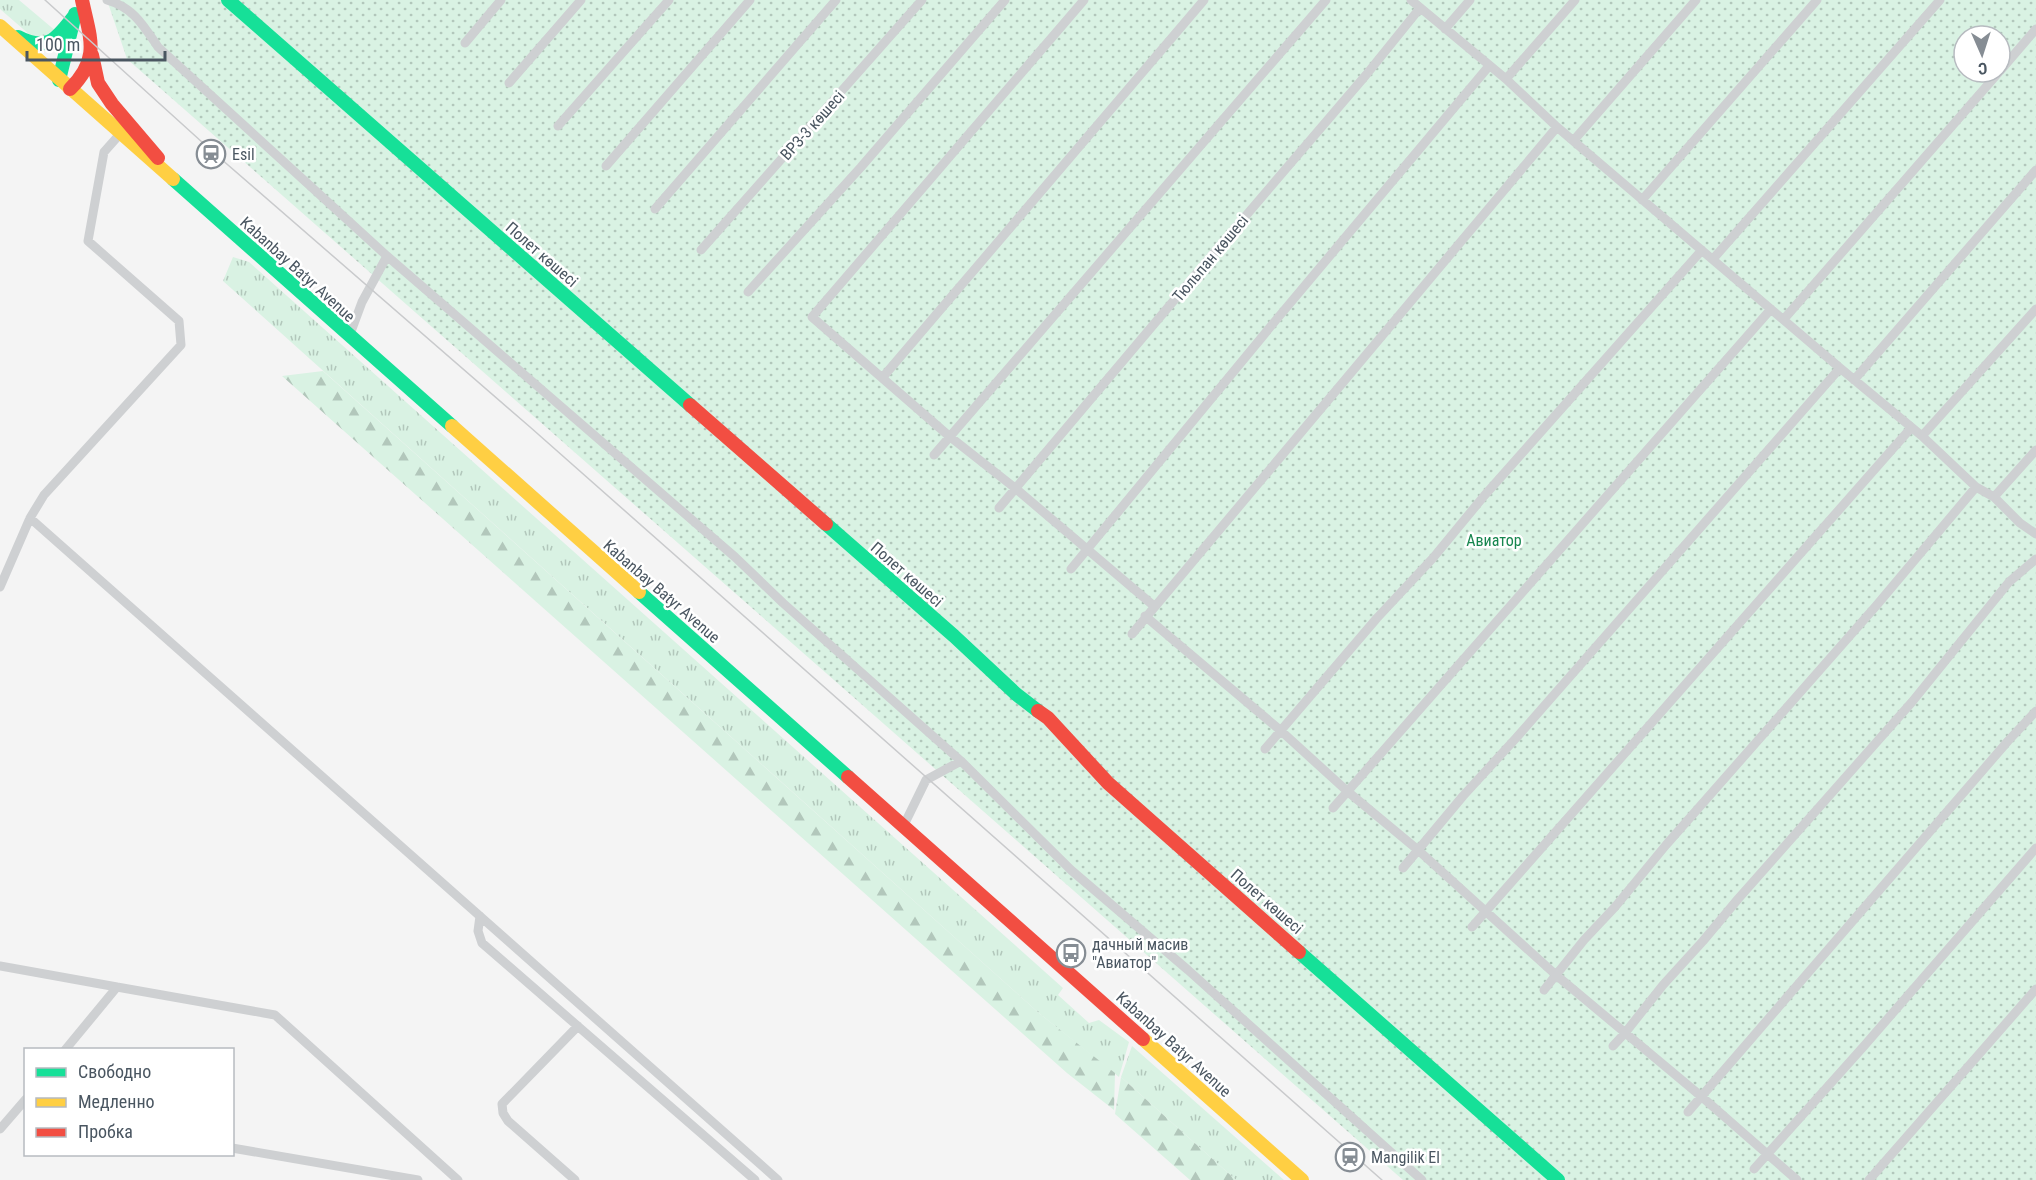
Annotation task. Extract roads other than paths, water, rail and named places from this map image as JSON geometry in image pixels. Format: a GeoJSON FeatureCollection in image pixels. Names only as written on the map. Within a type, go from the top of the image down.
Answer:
{"type":"FeatureCollection","features":[{"type":"Feature","properties":{"kind":"main road"},"geometry":{"type":"LineString","coordinates":[[59,80],[75,15],[81,0]]}},
{"type":"Feature","properties":{"kind":"main road"},"geometry":{"type":"LineString","coordinates":[[81,0],[98,83],[112,104],[207,211]]}},
{"type":"Feature","properties":{"kind":"main road","name":"Полет көшесі"},"geometry":{"type":"LineString","coordinates":[[228,0],[401,154],[954,636],[1016,694],[1048,718],[1108,783],[1558,1180]]}},
{"type":"Feature","properties":{"kind":"main road"},"geometry":{"type":"LineString","coordinates":[[0,26],[27,43],[44,45],[56,39],[75,15]]}},
{"type":"Feature","properties":{"kind":"main road","name":"Kabanbay Batyr Avenue"},"geometry":{"type":"LineString","coordinates":[[0,26],[1302,1180]]}},
{"type":"Feature","properties":{"kind":"main road"},"geometry":{"type":"LineString","coordinates":[[70,89],[81,80],[88,69],[92,55]]}},
{"type":"Feature","properties":{"kind":"street"},"geometry":{"type":"LineString","coordinates":[[107,0],[115,2],[136,15],[158,47],[387,256],[735,557],[783,603],[961,761],[1071,870],[1188,970],[1422,1180]]}},
{"type":"Feature","properties":{"kind":"street"},"geometry":{"type":"LineString","coordinates":[[465,44],[501,0]]}},
{"type":"Feature","properties":{"kind":"street"},"geometry":{"type":"LineString","coordinates":[[509,83],[581,0]]}},
{"type":"Feature","properties":{"kind":"street"},"geometry":{"type":"LineString","coordinates":[[558,126],[669,0]]}},
{"type":"Feature","properties":{"kind":"street"},"geometry":{"type":"LineString","coordinates":[[606,166],[750,0]]}},
{"type":"Feature","properties":{"kind":"street"},"geometry":{"type":"LineString","coordinates":[[655,209],[836,0]]}},
{"type":"Feature","properties":{"kind":"street","name":"ВРЗ-3 көшесі"},"geometry":{"type":"LineString","coordinates":[[701,250],[922,0]]}},
{"type":"Feature","properties":{"kind":"street"},"geometry":{"type":"LineString","coordinates":[[748,292],[861,167],[1005,0]]}},
{"type":"Feature","properties":{"kind":"street"},"geometry":{"type":"LineString","coordinates":[[1084,0],[812,317],[949,436],[1015,488],[1154,606]]}},
{"type":"Feature","properties":{"kind":"street"},"geometry":{"type":"LineString","coordinates":[[883,377],[1204,0]]}},
{"type":"Feature","properties":{"kind":"street"},"geometry":{"type":"LineString","coordinates":[[934,455],[1326,0]]}},
{"type":"Feature","properties":{"kind":"street"},"geometry":{"type":"LineString","coordinates":[[1411,0],[1506,79],[1557,127],[1642,200],[1922,436],[1976,487],[1994,497],[2020,523],[2036,534]]}},
{"type":"Feature","properties":{"kind":"street"},"geometry":{"type":"LineString","coordinates":[[1445,29],[1470,0]]}},
{"type":"Feature","properties":{"kind":"street"},"geometry":{"type":"LineString","coordinates":[[1506,79],[1575,0]]}},
{"type":"Feature","properties":{"kind":"street"},"geometry":{"type":"LineString","coordinates":[[1574,140],[1696,0]]}},
{"type":"Feature","properties":{"kind":"street"},"geometry":{"type":"LineString","coordinates":[[1642,200],[1817,0]]}},
{"type":"Feature","properties":{"kind":"street"},"geometry":{"type":"LineString","coordinates":[[1713,259],[1940,0]]}},
{"type":"Feature","properties":{"kind":"street","name":"Тюльпан көшесі"},"geometry":{"type":"LineString","coordinates":[[999,508],[1351,93],[1420,8]]}},
{"type":"Feature","properties":{"kind":"street"},"geometry":{"type":"LineString","coordinates":[[2012,56],[2036,29]]}},
{"type":"Feature","properties":{"kind":"street"},"geometry":{"type":"LineString","coordinates":[[1071,569],[1489,66]]}},
{"type":"Feature","properties":{"kind":"street"},"geometry":{"type":"LineString","coordinates":[[1784,319],[1988,84]]}},
{"type":"Feature","properties":{"kind":"street"},"geometry":{"type":"LineString","coordinates":[[1131,634],[1557,127]]}},
{"type":"Feature","properties":{"kind":"street"},"geometry":{"type":"LineString","coordinates":[[0,587],[30,518],[44,495],[181,345],[179,321],[88,241],[104,152],[120,134]]}},
{"type":"Feature","properties":{"kind":"street"},"geometry":{"type":"LineString","coordinates":[[1854,380],[2036,170]]}},
{"type":"Feature","properties":{"kind":"street"},"geometry":{"type":"LineString","coordinates":[[1264,749],[1433,558],[1491,487],[1701,250]]}},
{"type":"Feature","properties":{"kind":"street"},"geometry":{"type":"LineString","coordinates":[[349,337],[362,302],[387,256]]}},
{"type":"Feature","properties":{"kind":"street"},"geometry":{"type":"LineString","coordinates":[[1333,808],[1771,309]]}},
{"type":"Feature","properties":{"kind":"street"},"geometry":{"type":"LineString","coordinates":[[1922,436],[2036,309]]}},
{"type":"Feature","properties":{"kind":"street"},"geometry":{"type":"LineString","coordinates":[[1403,868],[1463,796],[1840,368]]}},
{"type":"Feature","properties":{"kind":"street"},"geometry":{"type":"LineString","coordinates":[[1472,927],[1911,428]]}},
{"type":"Feature","properties":{"kind":"street"},"geometry":{"type":"LineString","coordinates":[[1994,497],[2036,450]]}},
{"type":"Feature","properties":{"kind":"street"},"geometry":{"type":"LineString","coordinates":[[1544,990],[1732,768],[1876,606],[1976,487]]}},
{"type":"Feature","properties":{"kind":"street"},"geometry":{"type":"LineString","coordinates":[[30,518],[778,1180]]}},
{"type":"Feature","properties":{"kind":"street"},"geometry":{"type":"LineString","coordinates":[[1612,1046],[1625,1033],[1662,985],[1912,702],[2009,582],[2036,559]]}},
{"type":"Feature","properties":{"kind":"street"},"geometry":{"type":"LineString","coordinates":[[1145,616],[1418,850],[1556,975],[1797,1180]]}},
{"type":"Feature","properties":{"kind":"street"},"geometry":{"type":"LineString","coordinates":[[1688,1112],[2036,711]]}},
{"type":"Feature","properties":{"kind":"street"},"geometry":{"type":"LineString","coordinates":[[904,825],[926,780],[961,761]]}},
{"type":"Feature","properties":{"kind":"street"},"geometry":{"type":"LineString","coordinates":[[1754,1169],[2036,848]]}},
{"type":"Feature","properties":{"kind":"street"},"geometry":{"type":"LineString","coordinates":[[480,916],[478,931],[482,943],[750,1178]]}},
{"type":"Feature","properties":{"kind":"street"},"geometry":{"type":"LineString","coordinates":[[0,966],[275,1015],[458,1180]]}},
{"type":"Feature","properties":{"kind":"street"},"geometry":{"type":"LineString","coordinates":[[68,1048],[117,987]]}},
{"type":"Feature","properties":{"kind":"street"},"geometry":{"type":"LineString","coordinates":[[1869,1180],[2036,989]]}},
{"type":"Feature","properties":{"kind":"street"},"geometry":{"type":"LineString","coordinates":[[575,1180],[508,1121],[503,1113],[502,1104],[578,1026]]}},
{"type":"Feature","properties":{"kind":"street"},"geometry":{"type":"LineString","coordinates":[[0,1129],[21,1111]]}},
{"type":"Feature","properties":{"kind":"street"},"geometry":{"type":"LineString","coordinates":[[234,1148],[418,1180]]}},
{"type":"Feature","properties":{"kind":"tram line"},"geometry":{"type":"LineString","coordinates":[[45,0],[213,152],[530,427],[1382,1180]]}},
{"type":"Feature","properties":{"kind":"place","name":"Esil"},"geometry":{"type":"Point","coordinates":[211,154]}},
{"type":"Feature","properties":{"kind":"place","name":"дачный масив \"Авиатор\""},"geometry":{"type":"Point","coordinates":[1071,953]}},
{"type":"Feature","properties":{"kind":"place","name":"Mangilik El"},"geometry":{"type":"Point","coordinates":[1350,1157]}},
{"type":"Feature","properties":{"kind":"park label","name":"Авиатор"},"geometry":{"type":"Point","coordinates":[1494,540]}}]}
